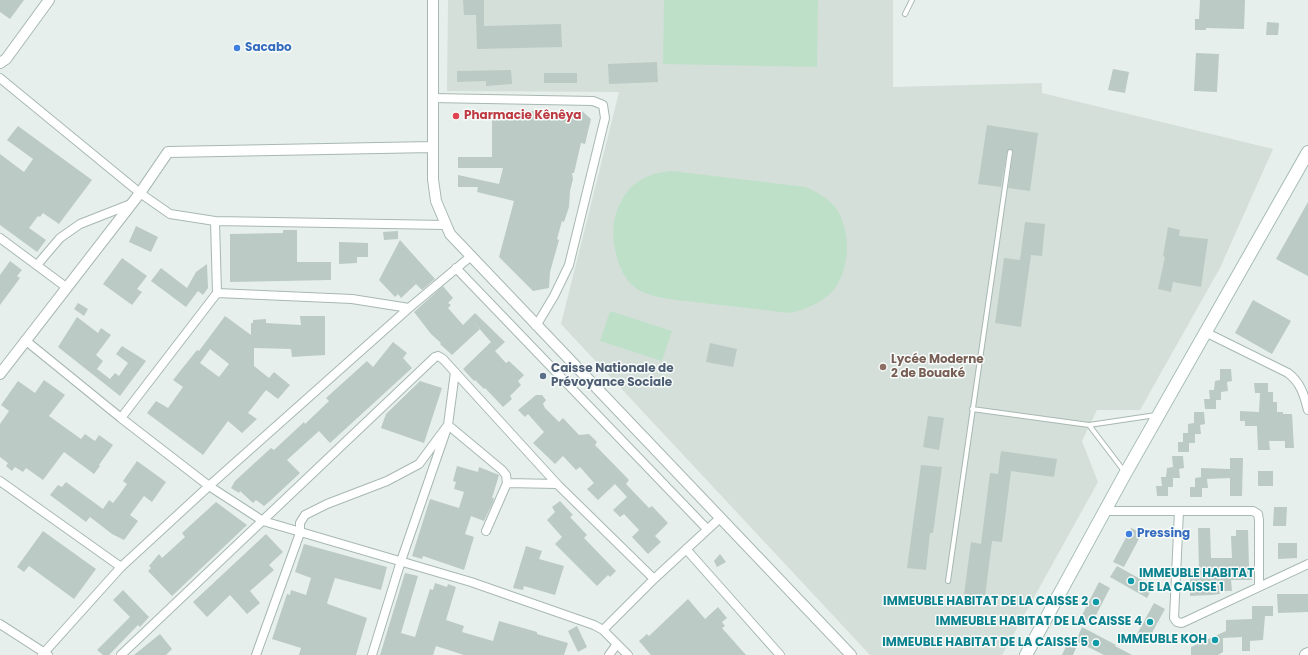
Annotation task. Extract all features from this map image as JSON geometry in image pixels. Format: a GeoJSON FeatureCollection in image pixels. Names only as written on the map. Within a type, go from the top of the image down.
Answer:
{"type":"FeatureCollection","features":[{"type":"Feature","properties":{"kind":"main road"},"geometry":{"type":"LineString","coordinates":[[1026,655],[1158,415],[1308,152]]}},
{"type":"Feature","properties":{"kind":"street"},"geometry":{"type":"LineString","coordinates":[[0,63],[6,59],[49,0]]}},
{"type":"Feature","properties":{"kind":"street"},"geometry":{"type":"LineString","coordinates":[[433,0],[433,179],[436,201],[450,234],[470,258],[851,655]]}},
{"type":"Feature","properties":{"kind":"street"},"geometry":{"type":"LineString","coordinates":[[0,78],[140,193],[170,214],[215,221],[445,224]]}},
{"type":"Feature","properties":{"kind":"street"},"geometry":{"type":"LineString","coordinates":[[432,98],[593,101],[603,105],[605,118],[569,265],[554,296],[536,326]]}},
{"type":"Feature","properties":{"kind":"street"},"geometry":{"type":"LineString","coordinates":[[0,374],[66,286],[140,193],[170,151],[432,147]]}},
{"type":"Feature","properties":{"kind":"street"},"geometry":{"type":"LineString","coordinates":[[37,265],[60,238],[80,224],[131,204]]}},
{"type":"Feature","properties":{"kind":"street"},"geometry":{"type":"LineString","coordinates":[[121,418],[216,293],[215,221]]}},
{"type":"Feature","properties":{"kind":"street"},"geometry":{"type":"LineString","coordinates":[[0,238],[66,286]]}},
{"type":"Feature","properties":{"kind":"street"},"geometry":{"type":"LineString","coordinates":[[0,624],[45,654],[121,567],[209,486],[409,308],[470,258]]}},
{"type":"Feature","properties":{"kind":"street"},"geometry":{"type":"LineString","coordinates":[[456,268],[707,529]]}},
{"type":"Feature","properties":{"kind":"street"},"geometry":{"type":"LineString","coordinates":[[216,293],[352,299],[409,308]]}},
{"type":"Feature","properties":{"kind":"street"},"geometry":{"type":"LineString","coordinates":[[1205,332],[1288,373],[1297,380],[1302,390],[1308,410]]}},
{"type":"Feature","properties":{"kind":"street"},"geometry":{"type":"LineString","coordinates":[[25,340],[121,418],[209,486],[263,521],[471,582],[603,630],[628,655]]}},
{"type":"Feature","properties":{"kind":"street"},"geometry":{"type":"LineString","coordinates":[[121,655],[435,357],[441,357],[557,484],[654,579]]}},
{"type":"Feature","properties":{"kind":"street"},"geometry":{"type":"LineString","coordinates":[[372,655],[401,561],[448,425],[455,372]]}},
{"type":"Feature","properties":{"kind":"street"},"geometry":{"type":"LineString","coordinates":[[448,425],[506,475],[507,483],[486,531]]}},
{"type":"Feature","properties":{"kind":"street"},"geometry":{"type":"LineString","coordinates":[[256,655],[300,533],[300,523],[305,515],[327,504],[387,481],[419,464],[448,425]]}},
{"type":"Feature","properties":{"kind":"street"},"geometry":{"type":"LineString","coordinates":[[0,480],[121,567]]}},
{"type":"Feature","properties":{"kind":"street"},"geometry":{"type":"LineString","coordinates":[[507,483],[557,484]]}},
{"type":"Feature","properties":{"kind":"street"},"geometry":{"type":"LineString","coordinates":[[1105,511],[1253,511],[1258,514],[1259,520],[1259,586]]}},
{"type":"Feature","properties":{"kind":"street"},"geometry":{"type":"LineString","coordinates":[[1179,511],[1174,618],[1177,622],[1182,623],[1308,564]]}},
{"type":"Feature","properties":{"kind":"street"},"geometry":{"type":"LineString","coordinates":[[603,630],[654,579],[720,518]]}},
{"type":"Feature","properties":{"kind":"street"},"geometry":{"type":"LineString","coordinates":[[686,549],[780,655]]}},
{"type":"Feature","properties":{"kind":"street"},"geometry":{"type":"LineString","coordinates":[[609,655],[617,644]]}},
{"type":"Feature","properties":{"kind":"lane"},"geometry":{"type":"LineString","coordinates":[[905,14],[912,0]]}},
{"type":"Feature","properties":{"kind":"lane"},"geometry":{"type":"LineString","coordinates":[[948,581],[1010,152]]}},
{"type":"Feature","properties":{"kind":"lane"},"geometry":{"type":"LineString","coordinates":[[972,409],[1089,425],[1158,415]]}},
{"type":"Feature","properties":{"kind":"lane"},"geometry":{"type":"LineString","coordinates":[[1089,425],[1125,474]]}},
{"type":"Feature","properties":{"kind":"shaded area","name":"Lycée Moderne 2 de Bouaké"},"geometry":{"type":"Polygon","coordinates":[[[448,0],[893,0],[893,87],[1042,83],[1042,93],[1273,149],[1220,268],[1140,410],[1097,410],[1082,441],[1098,482],[1002,655],[870,655],[561,324],[619,92],[447,91],[448,0]]]}},
{"type":"Feature","properties":{"kind":"green space"},"geometry":{"type":"Polygon","coordinates":[[[664,0],[818,0],[817,67],[663,64],[664,0]]]}},
{"type":"Feature","properties":{"kind":"green space"},"geometry":{"type":"Polygon","coordinates":[[[672,171],[806,187],[829,201],[841,216],[847,246],[845,267],[842,276],[833,291],[816,304],[790,313],[669,299],[644,293],[637,289],[626,278],[617,258],[613,236],[616,213],[627,192],[639,181],[654,174],[672,171]]]}},
{"type":"Feature","properties":{"kind":"green space"},"geometry":{"type":"Polygon","coordinates":[[[610,311],[672,331],[662,361],[600,341],[610,311]]]}},
{"type":"Feature","properties":{"kind":"building"},"geometry":{"type":"Polygon","coordinates":[[[0,0],[24,0],[10,19],[0,12],[0,0]]]}},
{"type":"Feature","properties":{"kind":"building"},"geometry":{"type":"Polygon","coordinates":[[[463,0],[484,0],[484,26],[561,24],[562,47],[477,49],[476,15],[464,15],[463,0]]]}},
{"type":"Feature","properties":{"kind":"building"},"geometry":{"type":"Polygon","coordinates":[[[1200,0],[1245,0],[1244,29],[1206,28],[1206,30],[1195,30],[1195,19],[1199,19],[1200,0]]]}},
{"type":"Feature","properties":{"kind":"building"},"geometry":{"type":"Polygon","coordinates":[[[1267,22],[1279,23],[1278,35],[1266,35],[1267,22]]]}},
{"type":"Feature","properties":{"kind":"building"},"geometry":{"type":"Polygon","coordinates":[[[1196,53],[1219,54],[1217,92],[1194,91],[1196,53]]]}},
{"type":"Feature","properties":{"kind":"building"},"geometry":{"type":"Polygon","coordinates":[[[657,62],[658,82],[609,84],[608,64],[657,62]]]}},
{"type":"Feature","properties":{"kind":"building"},"geometry":{"type":"Polygon","coordinates":[[[1113,69],[1129,72],[1125,93],[1108,90],[1113,69]]]}},
{"type":"Feature","properties":{"kind":"building"},"geometry":{"type":"Polygon","coordinates":[[[511,70],[512,84],[486,86],[486,81],[457,82],[457,71],[511,70]]]}},
{"type":"Feature","properties":{"kind":"building"},"geometry":{"type":"Polygon","coordinates":[[[544,73],[577,73],[577,83],[544,83],[544,73]]]}},
{"type":"Feature","properties":{"kind":"building"},"geometry":{"type":"Polygon","coordinates":[[[539,111],[567,119],[569,113],[582,111],[591,119],[585,144],[581,143],[574,173],[572,173],[573,179],[570,191],[569,207],[564,222],[562,221],[557,239],[559,240],[550,272],[549,288],[533,291],[499,257],[514,201],[477,192],[478,187],[458,187],[458,175],[499,184],[503,168],[458,168],[458,157],[492,157],[492,112],[539,111]]]}},
{"type":"Feature","properties":{"kind":"building"},"geometry":{"type":"Polygon","coordinates":[[[987,125],[1038,133],[1030,191],[1008,188],[1013,152],[1011,149],[1007,152],[1001,187],[978,184],[987,125]]]}},
{"type":"Feature","properties":{"kind":"building"},"geometry":{"type":"Polygon","coordinates":[[[18,126],[92,180],[59,224],[43,213],[40,217],[38,216],[29,228],[46,240],[37,252],[0,225],[0,154],[24,172],[33,159],[7,140],[18,126]]]}},
{"type":"Feature","properties":{"kind":"building"},"geometry":{"type":"Polygon","coordinates":[[[1308,202],[1308,276],[1276,259],[1308,202]]]}},
{"type":"Feature","properties":{"kind":"building"},"geometry":{"type":"Polygon","coordinates":[[[1025,222],[1045,224],[1042,256],[1031,255],[1021,327],[995,323],[1004,258],[1020,260],[1025,222]]]}},
{"type":"Feature","properties":{"kind":"building"},"geometry":{"type":"Polygon","coordinates":[[[136,226],[158,237],[151,252],[129,242],[136,226]]]}},
{"type":"Feature","properties":{"kind":"building"},"geometry":{"type":"Polygon","coordinates":[[[1168,227],[1180,230],[1179,236],[1208,239],[1201,287],[1173,282],[1171,292],[1158,289],[1165,257],[1163,256],[1168,227]]]}},
{"type":"Feature","properties":{"kind":"building"},"geometry":{"type":"Polygon","coordinates":[[[283,230],[297,230],[297,262],[331,262],[331,280],[230,282],[230,234],[283,233],[283,230]]]}},
{"type":"Feature","properties":{"kind":"building"},"geometry":{"type":"Polygon","coordinates":[[[398,231],[398,239],[384,240],[383,232],[398,231]]]}},
{"type":"Feature","properties":{"kind":"building"},"geometry":{"type":"Polygon","coordinates":[[[400,240],[435,279],[422,290],[416,284],[401,298],[398,294],[395,297],[379,280],[400,240]]]}},
{"type":"Feature","properties":{"kind":"building"},"geometry":{"type":"Polygon","coordinates":[[[339,242],[368,243],[368,257],[357,257],[357,263],[339,264],[339,242]]]}},
{"type":"Feature","properties":{"kind":"building"},"geometry":{"type":"Polygon","coordinates":[[[122,258],[147,276],[137,289],[142,292],[132,305],[103,284],[122,258]]]}},
{"type":"Feature","properties":{"kind":"building"},"geometry":{"type":"Polygon","coordinates":[[[10,261],[22,270],[17,276],[20,278],[0,305],[0,275],[10,261]]]}},
{"type":"Feature","properties":{"kind":"building"},"geometry":{"type":"Polygon","coordinates":[[[207,264],[208,288],[203,295],[198,291],[186,307],[151,281],[161,268],[187,288],[196,272],[207,264]]]}},
{"type":"Feature","properties":{"kind":"building"},"geometry":{"type":"Polygon","coordinates":[[[443,286],[453,298],[448,303],[451,305],[448,308],[463,325],[470,318],[480,329],[452,355],[431,334],[414,312],[443,286]]]}},
{"type":"Feature","properties":{"kind":"building"},"geometry":{"type":"Polygon","coordinates":[[[1253,300],[1291,321],[1272,354],[1235,333],[1253,300]]]}},
{"type":"Feature","properties":{"kind":"building"},"geometry":{"type":"Polygon","coordinates":[[[78,303],[88,309],[84,316],[74,309],[78,303]]]}},
{"type":"Feature","properties":{"kind":"building"},"geometry":{"type":"Polygon","coordinates":[[[475,313],[505,342],[495,351],[506,363],[509,361],[524,375],[518,381],[521,385],[510,396],[512,399],[503,407],[485,388],[484,389],[475,380],[474,381],[463,369],[491,342],[470,318],[475,313]]]}},
{"type":"Feature","properties":{"kind":"building"},"geometry":{"type":"Polygon","coordinates":[[[225,316],[251,335],[251,323],[253,323],[253,320],[266,319],[266,323],[301,325],[300,316],[325,316],[325,355],[292,357],[291,349],[254,348],[254,366],[269,378],[274,372],[290,385],[278,399],[266,390],[248,413],[257,419],[242,433],[228,421],[203,455],[147,413],[156,401],[168,408],[183,387],[173,380],[197,350],[199,351],[225,316]],[[210,349],[200,363],[219,377],[229,364],[210,349]]]}},
{"type":"Feature","properties":{"kind":"building"},"geometry":{"type":"Polygon","coordinates":[[[77,317],[98,333],[101,328],[111,335],[96,355],[103,361],[97,369],[110,379],[115,373],[119,376],[128,363],[116,354],[122,346],[146,361],[120,396],[58,347],[77,317]]]}},
{"type":"Feature","properties":{"kind":"building"},"geometry":{"type":"Polygon","coordinates":[[[393,342],[407,353],[403,358],[412,368],[330,443],[319,431],[287,460],[300,473],[270,501],[264,506],[256,500],[253,503],[240,491],[239,493],[231,488],[235,481],[271,448],[274,450],[304,422],[305,424],[329,401],[326,398],[367,361],[373,367],[393,342]]]}},
{"type":"Feature","properties":{"kind":"building"},"geometry":{"type":"Polygon","coordinates":[[[710,343],[737,349],[733,367],[706,362],[710,343]]]}},
{"type":"Feature","properties":{"kind":"building"},"geometry":{"type":"Polygon","coordinates":[[[1220,369],[1231,369],[1232,381],[1227,382],[1228,391],[1221,392],[1221,400],[1216,400],[1216,409],[1205,409],[1204,399],[1210,399],[1209,390],[1214,390],[1215,381],[1220,380],[1220,369]]]}},
{"type":"Feature","properties":{"kind":"building"},"geometry":{"type":"Polygon","coordinates":[[[44,380],[65,395],[49,416],[81,439],[85,434],[95,441],[99,435],[113,445],[94,474],[64,452],[43,480],[26,468],[23,472],[15,467],[12,471],[6,466],[8,463],[0,457],[0,424],[9,411],[1,405],[18,381],[35,393],[44,380]]]}},
{"type":"Feature","properties":{"kind":"building"},"geometry":{"type":"Polygon","coordinates":[[[420,381],[442,388],[424,443],[381,428],[386,414],[420,381]]]}},
{"type":"Feature","properties":{"kind":"building"},"geometry":{"type":"Polygon","coordinates":[[[1254,383],[1268,383],[1268,392],[1273,392],[1273,402],[1277,402],[1277,412],[1292,414],[1294,448],[1285,448],[1285,441],[1269,441],[1270,450],[1258,450],[1257,426],[1245,426],[1245,421],[1240,421],[1240,411],[1259,412],[1260,393],[1255,393],[1254,383]]]}},
{"type":"Feature","properties":{"kind":"building"},"geometry":{"type":"Polygon","coordinates":[[[536,395],[542,395],[546,400],[543,404],[545,408],[559,422],[563,418],[579,435],[589,434],[597,442],[595,445],[629,480],[626,484],[649,508],[652,506],[668,523],[655,536],[661,542],[648,554],[632,537],[639,530],[624,514],[620,517],[613,510],[627,497],[615,484],[598,500],[587,489],[594,483],[580,467],[576,470],[563,456],[555,464],[533,443],[544,432],[528,414],[525,417],[518,410],[536,395]]]}},
{"type":"Feature","properties":{"kind":"building"},"geometry":{"type":"Polygon","coordinates":[[[1194,412],[1204,412],[1205,424],[1200,425],[1201,434],[1195,434],[1195,443],[1189,443],[1189,452],[1178,452],[1178,442],[1183,442],[1183,433],[1188,433],[1188,424],[1194,423],[1194,412]]]}},
{"type":"Feature","properties":{"kind":"building"},"geometry":{"type":"Polygon","coordinates":[[[928,416],[944,418],[939,450],[923,447],[928,416]]]}},
{"type":"Feature","properties":{"kind":"building"},"geometry":{"type":"Polygon","coordinates":[[[1001,451],[1057,459],[1054,477],[1011,471],[1002,542],[992,541],[985,597],[964,594],[971,542],[981,544],[990,473],[998,474],[1001,451]]]}},
{"type":"Feature","properties":{"kind":"building"},"geometry":{"type":"Polygon","coordinates":[[[1172,456],[1183,456],[1184,468],[1179,469],[1180,478],[1173,478],[1173,487],[1168,487],[1168,496],[1157,496],[1156,486],[1162,486],[1161,477],[1166,477],[1167,468],[1173,467],[1172,456]]]}},
{"type":"Feature","properties":{"kind":"building"},"geometry":{"type":"Polygon","coordinates":[[[1230,458],[1243,458],[1242,496],[1230,496],[1230,478],[1207,479],[1208,488],[1202,488],[1202,497],[1190,497],[1190,487],[1195,487],[1195,478],[1201,477],[1201,468],[1230,469],[1230,458]]]}},
{"type":"Feature","properties":{"kind":"building"},"geometry":{"type":"Polygon","coordinates":[[[137,461],[166,482],[152,502],[144,496],[130,515],[138,521],[124,540],[112,534],[90,517],[86,522],[50,495],[58,485],[62,487],[66,482],[103,509],[109,500],[113,503],[120,494],[127,484],[123,481],[137,461]]]}},
{"type":"Feature","properties":{"kind":"building"},"geometry":{"type":"Polygon","coordinates":[[[921,465],[942,467],[933,533],[930,533],[926,570],[907,568],[921,465]]]}},
{"type":"Feature","properties":{"kind":"building"},"geometry":{"type":"Polygon","coordinates":[[[457,466],[478,472],[479,467],[499,475],[492,498],[494,498],[493,502],[484,521],[471,516],[465,534],[474,537],[464,570],[423,556],[422,559],[412,556],[430,499],[459,508],[464,492],[454,489],[456,482],[453,481],[457,466]]]}},
{"type":"Feature","properties":{"kind":"building"},"geometry":{"type":"Polygon","coordinates":[[[1258,471],[1273,471],[1273,486],[1258,486],[1258,471]]]}},
{"type":"Feature","properties":{"kind":"building"},"geometry":{"type":"Polygon","coordinates":[[[560,501],[573,515],[570,517],[587,535],[584,538],[616,571],[610,577],[608,575],[597,586],[555,544],[562,537],[547,520],[555,512],[552,507],[560,501]]]}},
{"type":"Feature","properties":{"kind":"building"},"geometry":{"type":"Polygon","coordinates":[[[216,502],[247,525],[172,596],[148,571],[151,568],[149,566],[159,554],[162,558],[185,537],[182,533],[216,502]]]}},
{"type":"Feature","properties":{"kind":"building"},"geometry":{"type":"Polygon","coordinates":[[[1274,507],[1287,507],[1286,526],[1273,526],[1274,507]]]}},
{"type":"Feature","properties":{"kind":"building","name":"IMMEUBLE HABITAT DE LA CAISSE 1"},"geometry":{"type":"Polygon","coordinates":[[[1131,528],[1142,533],[1124,567],[1113,562],[1131,528]]]}},
{"type":"Feature","properties":{"kind":"building"},"geometry":{"type":"Polygon","coordinates":[[[1198,528],[1210,528],[1211,558],[1232,558],[1231,536],[1236,536],[1236,530],[1248,530],[1249,568],[1251,568],[1252,580],[1231,580],[1232,591],[1220,591],[1220,594],[1190,596],[1190,571],[1199,571],[1198,528]]]}},
{"type":"Feature","properties":{"kind":"building"},"geometry":{"type":"Polygon","coordinates":[[[43,531],[96,569],[74,599],[29,566],[24,572],[17,567],[43,531]]]}},
{"type":"Feature","properties":{"kind":"building"},"geometry":{"type":"Polygon","coordinates":[[[266,534],[283,552],[269,565],[274,570],[250,591],[260,603],[247,614],[230,595],[207,617],[193,602],[266,534]]]}},
{"type":"Feature","properties":{"kind":"building"},"geometry":{"type":"Polygon","coordinates":[[[1278,543],[1297,543],[1297,558],[1278,559],[1278,543]]]}},
{"type":"Feature","properties":{"kind":"building"},"geometry":{"type":"Polygon","coordinates":[[[304,544],[387,567],[381,590],[335,578],[327,603],[367,618],[356,655],[299,655],[301,648],[272,639],[287,594],[290,595],[291,590],[306,595],[311,578],[295,572],[304,544]]]}},
{"type":"Feature","properties":{"kind":"building"},"geometry":{"type":"Polygon","coordinates":[[[526,546],[542,551],[539,559],[564,566],[555,595],[524,586],[523,590],[513,588],[526,546]]]}},
{"type":"Feature","properties":{"kind":"building"},"geometry":{"type":"Polygon","coordinates":[[[720,554],[726,562],[717,567],[714,561],[720,554]]]}},
{"type":"Feature","properties":{"kind":"building","name":"IMMEUBLE HABITAT DE LA CAISSE 1"},"geometry":{"type":"Polygon","coordinates":[[[1117,566],[1153,586],[1147,598],[1110,577],[1117,566]]]}},
{"type":"Feature","properties":{"kind":"building"},"geometry":{"type":"Polygon","coordinates":[[[405,573],[418,576],[401,633],[415,637],[430,589],[433,590],[435,583],[447,587],[448,584],[456,587],[446,620],[464,626],[462,632],[493,641],[499,621],[568,643],[564,655],[464,655],[436,646],[433,655],[380,655],[405,573]]]}},
{"type":"Feature","properties":{"kind":"building","name":"IMMEUBLE HABITAT DE LA CAISSE 2"},"geometry":{"type":"Polygon","coordinates":[[[1099,582],[1110,588],[1092,623],[1081,617],[1099,582]]]}},
{"type":"Feature","properties":{"kind":"building"},"geometry":{"type":"Polygon","coordinates":[[[123,590],[149,617],[140,627],[138,625],[109,655],[103,655],[97,650],[130,617],[113,600],[123,590]]]}},
{"type":"Feature","properties":{"kind":"building"},"geometry":{"type":"Polygon","coordinates":[[[1277,594],[1308,594],[1308,612],[1278,613],[1277,594]]]}},
{"type":"Feature","properties":{"kind":"building"},"geometry":{"type":"Polygon","coordinates":[[[688,599],[705,619],[718,607],[727,618],[722,622],[725,626],[722,628],[746,655],[651,655],[639,641],[647,634],[649,636],[688,599]]]}},
{"type":"Feature","properties":{"kind":"building","name":"IMMEUBLE HABITAT DE LA CAISSE 4"},"geometry":{"type":"Polygon","coordinates":[[[1154,603],[1165,609],[1147,642],[1136,636],[1154,603]]]}},
{"type":"Feature","properties":{"kind":"building"},"geometry":{"type":"Polygon","coordinates":[[[1252,606],[1273,606],[1273,616],[1265,616],[1263,640],[1250,641],[1250,651],[1242,651],[1242,637],[1223,638],[1223,652],[1218,655],[1191,655],[1191,647],[1226,631],[1226,620],[1252,619],[1252,606]]]}},
{"type":"Feature","properties":{"kind":"building"},"geometry":{"type":"Polygon","coordinates":[[[577,626],[587,647],[578,652],[568,631],[577,626]]]}},
{"type":"Feature","properties":{"kind":"building","name":"IMMEUBLE HABITAT DE LA CAISSE 5"},"geometry":{"type":"Polygon","coordinates":[[[1082,627],[1132,655],[1104,655],[1076,641],[1082,627]]]}},
{"type":"Feature","properties":{"kind":"building"},"geometry":{"type":"Polygon","coordinates":[[[160,634],[172,649],[166,655],[134,655],[160,634]]]}},
{"type":"Feature","properties":{"kind":"building"},"geometry":{"type":"Polygon","coordinates":[[[1067,644],[1076,648],[1073,655],[1062,655],[1067,644]]]}},
{"type":"Feature","properties":{"kind":"place","name":"Sacabo"},"geometry":{"type":"Point","coordinates":[237,48]}},
{"type":"Feature","properties":{"kind":"place","name":"Pharmacie Kênêya"},"geometry":{"type":"Point","coordinates":[456,116]}},
{"type":"Feature","properties":{"kind":"place","name":"Lycée Moderne 2 de Bouaké"},"geometry":{"type":"Point","coordinates":[883,367]}},
{"type":"Feature","properties":{"kind":"place","name":"Caisse Nationale de Prévoyance Sociale"},"geometry":{"type":"Point","coordinates":[543,376]}},
{"type":"Feature","properties":{"kind":"place","name":"Pressing"},"geometry":{"type":"Point","coordinates":[1129,534]}},
{"type":"Feature","properties":{"kind":"place","name":"IMMEUBLE HABITAT DE LA CAISSE 1"},"geometry":{"type":"Point","coordinates":[1131,581]}},
{"type":"Feature","properties":{"kind":"place","name":"IMMEUBLE HABITAT DE LA CAISSE 2"},"geometry":{"type":"Point","coordinates":[1096,602]}},
{"type":"Feature","properties":{"kind":"place","name":"IMMEUBLE HABITAT DE LA CAISSE 4"},"geometry":{"type":"Point","coordinates":[1150,622]}},
{"type":"Feature","properties":{"kind":"place","name":"IMMEUBLE KOH"},"geometry":{"type":"Point","coordinates":[1215,640]}},
{"type":"Feature","properties":{"kind":"place","name":"IMMEUBLE HABITAT DE LA CAISSE 5"},"geometry":{"type":"Point","coordinates":[1096,643]}}]}
